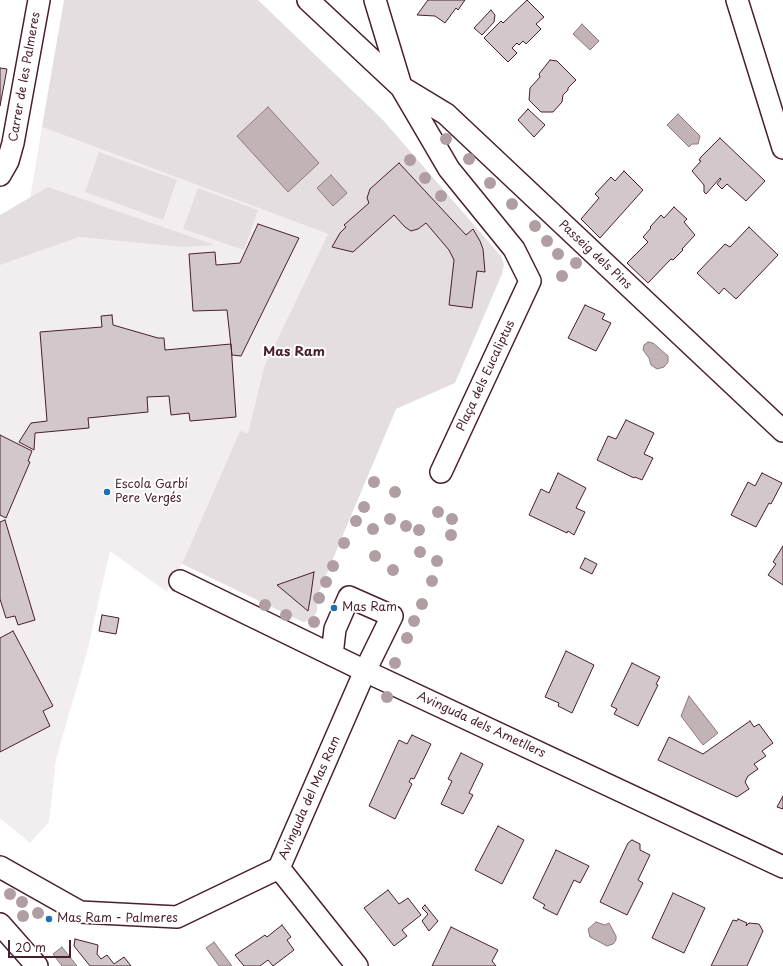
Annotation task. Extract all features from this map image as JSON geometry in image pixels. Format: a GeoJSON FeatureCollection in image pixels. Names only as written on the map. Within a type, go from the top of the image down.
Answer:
{"type":"FeatureCollection","features":[{"type":"Feature","properties":{"kind":"street","name":"Carrer de les Palmeres"},"geometry":{"type":"LineString","coordinates":[[3,164],[13,142],[39,0]]}},
{"type":"Feature","properties":{"kind":"street"},"geometry":{"type":"LineString","coordinates":[[308,0],[401,87]]}},
{"type":"Feature","properties":{"kind":"street"},"geometry":{"type":"LineString","coordinates":[[375,0],[401,87]]}},
{"type":"Feature","properties":{"kind":"street"},"geometry":{"type":"LineString","coordinates":[[737,0],[783,148]]}},
{"type":"Feature","properties":{"kind":"street","name":"Plaça dels Eucaliptus"},"geometry":{"type":"LineString","coordinates":[[401,87],[449,169],[514,249],[530,281],[441,472]]}},
{"type":"Feature","properties":{"kind":"street","name":"Passeig dels Pins"},"geometry":{"type":"LineString","coordinates":[[401,87],[446,114],[783,431]]}},
{"type":"Feature","properties":{"kind":"street","name":"Avinguda dels Ametllers"},"geometry":{"type":"LineString","coordinates":[[180,581],[332,655],[783,867]]}},
{"type":"Feature","properties":{"kind":"street","name":"Avinguda del Mas Ram"},"geometry":{"type":"LineString","coordinates":[[0,867],[80,912],[177,917],[279,868],[366,671],[392,616],[349,597],[334,629],[332,655]]}},
{"type":"Feature","properties":{"kind":"street"},"geometry":{"type":"LineString","coordinates":[[279,868],[357,966]]}},
{"type":"Feature","properties":{"kind":"street"},"geometry":{"type":"LineString","coordinates":[[0,924],[37,966]]}},
{"type":"Feature","properties":{"kind":"shaded area"},"geometry":{"type":"Polygon","coordinates":[[[64,0],[258,0],[383,120],[501,256],[504,264],[502,274],[455,383],[396,409],[317,597],[317,611],[312,620],[303,622],[182,564],[240,431],[248,433],[264,367],[328,234],[42,127],[64,0]]]}},
{"type":"Feature","properties":{"kind":"shaded area"},"geometry":{"type":"Polygon","coordinates":[[[582,24],[599,41],[590,50],[573,34],[582,24]]]}},
{"type":"Feature","properties":{"kind":"shaded area"},"geometry":{"type":"Polygon","coordinates":[[[268,107],[319,163],[288,192],[237,136],[268,107]]]}},
{"type":"Feature","properties":{"kind":"shaded area"},"geometry":{"type":"Polygon","coordinates":[[[678,114],[700,136],[698,144],[692,144],[689,147],[667,125],[678,114]]]}},
{"type":"Feature","properties":{"kind":"shaded area","name":"Escola Garbí Pere Vergés"},"geometry":{"type":"Polygon","coordinates":[[[42,127],[328,234],[264,367],[248,433],[240,432],[182,564],[167,592],[110,551],[87,652],[56,759],[49,822],[30,843],[0,818],[0,215],[30,199],[42,127]]]}},
{"type":"Feature","properties":{"kind":"shaded area"},"geometry":{"type":"Polygon","coordinates":[[[99,152],[177,180],[163,220],[85,192],[99,152]]]}},
{"type":"Feature","properties":{"kind":"shaded area"},"geometry":{"type":"Polygon","coordinates":[[[331,175],[347,193],[333,206],[317,188],[331,175]]]}},
{"type":"Feature","properties":{"kind":"shaded area"},"geometry":{"type":"Polygon","coordinates":[[[48,187],[215,245],[183,247],[79,237],[0,265],[0,215],[48,187]]]}},
{"type":"Feature","properties":{"kind":"shaded area"},"geometry":{"type":"Polygon","coordinates":[[[198,188],[258,210],[244,250],[183,229],[198,188]]]}},
{"type":"Feature","properties":{"kind":"shaded area"},"geometry":{"type":"Polygon","coordinates":[[[648,342],[653,343],[668,356],[668,362],[664,367],[657,369],[651,365],[649,358],[643,350],[644,345],[648,342]]]}},
{"type":"Feature","properties":{"kind":"shaded area"},"geometry":{"type":"Polygon","coordinates":[[[689,696],[718,733],[703,745],[681,716],[689,696]]]}},
{"type":"Feature","properties":{"kind":"shaded area"},"geometry":{"type":"Polygon","coordinates":[[[596,922],[605,925],[609,923],[616,936],[616,940],[613,944],[607,946],[590,937],[588,929],[596,922]]]}},
{"type":"Feature","properties":{"kind":"shaded area"},"geometry":{"type":"Polygon","coordinates":[[[214,942],[232,966],[219,966],[206,948],[214,942]]]}},
{"type":"Feature","properties":{"kind":"shaded area"},"geometry":{"type":"Polygon","coordinates":[[[62,947],[77,966],[62,966],[53,954],[62,947]]]}},
{"type":"Feature","properties":{"kind":"building"},"geometry":{"type":"Polygon","coordinates":[[[428,0],[465,0],[458,10],[456,8],[445,23],[435,16],[417,15],[428,0]]]}},
{"type":"Feature","properties":{"kind":"building"},"geometry":{"type":"Polygon","coordinates":[[[527,0],[544,17],[536,24],[541,29],[526,44],[523,41],[519,45],[517,43],[512,48],[517,53],[508,62],[484,38],[501,21],[503,23],[527,0]]]}},
{"type":"Feature","properties":{"kind":"building"},"geometry":{"type":"Polygon","coordinates":[[[491,10],[495,15],[494,22],[482,35],[474,28],[491,10]]]}},
{"type":"Feature","properties":{"kind":"building"},"geometry":{"type":"Polygon","coordinates":[[[550,60],[557,61],[576,80],[568,88],[563,95],[562,102],[553,112],[541,112],[529,100],[530,88],[540,77],[539,74],[550,60]]]}},
{"type":"Feature","properties":{"kind":"building"},"geometry":{"type":"Polygon","coordinates":[[[0,68],[7,69],[0,106],[0,68]]]}},
{"type":"Feature","properties":{"kind":"building"},"geometry":{"type":"Polygon","coordinates":[[[528,109],[545,125],[534,137],[518,120],[528,109]]]}},
{"type":"Feature","properties":{"kind":"building"},"geometry":{"type":"Polygon","coordinates":[[[720,138],[765,181],[746,201],[727,184],[722,189],[717,184],[721,179],[720,178],[706,194],[704,192],[704,185],[692,171],[701,161],[699,160],[701,157],[720,138]]]}},
{"type":"Feature","properties":{"kind":"building"},"geometry":{"type":"Polygon","coordinates":[[[399,163],[466,235],[473,229],[480,241],[483,249],[485,272],[477,271],[472,308],[449,305],[454,260],[449,250],[426,223],[418,229],[411,231],[394,215],[353,252],[332,247],[340,233],[346,227],[344,225],[369,203],[367,198],[370,189],[399,163]]]}},
{"type":"Feature","properties":{"kind":"building"},"geometry":{"type":"Polygon","coordinates":[[[624,171],[643,190],[600,238],[581,219],[599,198],[595,194],[611,177],[615,181],[624,171]]]}},
{"type":"Feature","properties":{"kind":"building"},"geometry":{"type":"Polygon","coordinates":[[[674,207],[687,219],[684,222],[695,235],[682,249],[683,250],[673,260],[671,259],[648,283],[627,263],[648,242],[643,237],[651,228],[650,227],[661,215],[664,218],[674,207]]]}},
{"type":"Feature","properties":{"kind":"building"},"geometry":{"type":"Polygon","coordinates":[[[258,224],[299,238],[241,356],[232,355],[227,310],[193,311],[189,254],[215,252],[216,265],[240,263],[258,224]]]}},
{"type":"Feature","properties":{"kind":"building"},"geometry":{"type":"Polygon","coordinates":[[[749,227],[778,255],[736,299],[724,288],[719,294],[697,273],[725,244],[730,247],[749,227]]]}},
{"type":"Feature","properties":{"kind":"building"},"geometry":{"type":"Polygon","coordinates":[[[585,305],[605,314],[602,319],[611,323],[596,351],[568,338],[585,305]]]}},
{"type":"Feature","properties":{"kind":"building"},"geometry":{"type":"Polygon","coordinates":[[[112,315],[113,325],[158,338],[164,338],[165,350],[231,344],[236,417],[190,421],[189,413],[171,415],[169,396],[147,397],[148,412],[88,418],[89,428],[35,433],[34,450],[19,442],[31,423],[47,421],[40,332],[102,327],[101,316],[112,315]]]}},
{"type":"Feature","properties":{"kind":"building"},"geometry":{"type":"Polygon","coordinates":[[[626,420],[654,433],[644,454],[653,458],[642,480],[635,477],[634,478],[597,460],[608,436],[616,439],[626,420]]]}},
{"type":"Feature","properties":{"kind":"building"},"geometry":{"type":"Polygon","coordinates":[[[0,435],[32,451],[28,461],[30,462],[6,518],[0,515],[0,435]]]}},
{"type":"Feature","properties":{"kind":"building"},"geometry":{"type":"Polygon","coordinates":[[[558,473],[586,488],[576,508],[585,512],[574,535],[568,531],[567,533],[529,515],[541,489],[549,493],[558,473]]]}},
{"type":"Feature","properties":{"kind":"building"},"geometry":{"type":"Polygon","coordinates":[[[762,473],[782,483],[771,504],[769,503],[756,527],[731,515],[748,482],[755,486],[762,473]]]}},
{"type":"Feature","properties":{"kind":"building"},"geometry":{"type":"Polygon","coordinates":[[[5,520],[35,620],[18,625],[15,616],[6,618],[0,599],[0,522],[5,520]]]}},
{"type":"Feature","properties":{"kind":"building"},"geometry":{"type":"Polygon","coordinates":[[[783,546],[783,585],[768,575],[776,564],[773,562],[783,546]]]}},
{"type":"Feature","properties":{"kind":"building"},"geometry":{"type":"Polygon","coordinates":[[[585,558],[597,564],[592,574],[580,568],[585,558]]]}},
{"type":"Feature","properties":{"kind":"building"},"geometry":{"type":"Polygon","coordinates":[[[314,572],[311,594],[308,611],[277,585],[314,572]]]}},
{"type":"Feature","properties":{"kind":"building"},"geometry":{"type":"Polygon","coordinates":[[[102,615],[119,618],[116,634],[99,631],[102,615]]]}},
{"type":"Feature","properties":{"kind":"building"},"geometry":{"type":"Polygon","coordinates":[[[13,631],[53,706],[43,711],[50,726],[0,752],[0,638],[13,631]]]}},
{"type":"Feature","properties":{"kind":"building"},"geometry":{"type":"Polygon","coordinates":[[[566,651],[594,665],[572,713],[558,706],[559,703],[545,697],[566,651]]]}},
{"type":"Feature","properties":{"kind":"building"},"geometry":{"type":"Polygon","coordinates":[[[632,663],[660,677],[656,684],[658,685],[638,726],[614,714],[617,709],[611,706],[632,663]]]}},
{"type":"Feature","properties":{"kind":"building"},"geometry":{"type":"Polygon","coordinates":[[[750,721],[754,727],[759,724],[773,743],[762,751],[766,756],[754,764],[758,769],[748,776],[745,782],[749,789],[737,797],[658,760],[669,737],[703,754],[750,721]]]}},
{"type":"Feature","properties":{"kind":"building"},"geometry":{"type":"Polygon","coordinates":[[[412,735],[431,744],[414,779],[411,778],[409,782],[412,784],[395,819],[369,806],[399,740],[407,744],[412,735]]]}},
{"type":"Feature","properties":{"kind":"building"},"geometry":{"type":"Polygon","coordinates":[[[461,753],[483,764],[469,793],[473,795],[463,814],[441,804],[452,781],[448,779],[461,753]]]}},
{"type":"Feature","properties":{"kind":"building"},"geometry":{"type":"Polygon","coordinates":[[[783,796],[783,809],[777,807],[783,796]]]}},
{"type":"Feature","properties":{"kind":"building"},"geometry":{"type":"Polygon","coordinates":[[[498,826],[524,840],[502,884],[475,870],[498,826]]]}},
{"type":"Feature","properties":{"kind":"building"},"geometry":{"type":"Polygon","coordinates":[[[632,840],[640,844],[640,850],[650,855],[638,880],[643,883],[627,915],[600,902],[628,843],[632,840]]]}},
{"type":"Feature","properties":{"kind":"building"},"geometry":{"type":"Polygon","coordinates":[[[556,850],[589,866],[580,883],[574,880],[557,915],[543,908],[545,905],[533,898],[556,850]]]}},
{"type":"Feature","properties":{"kind":"building"},"geometry":{"type":"Polygon","coordinates":[[[388,890],[399,904],[408,898],[421,915],[402,930],[407,936],[394,946],[364,908],[388,890]]]}},
{"type":"Feature","properties":{"kind":"building"},"geometry":{"type":"Polygon","coordinates":[[[673,893],[705,908],[684,953],[652,938],[673,893]]]}},
{"type":"Feature","properties":{"kind":"building"},"geometry":{"type":"Polygon","coordinates":[[[425,905],[438,921],[429,931],[422,921],[428,914],[422,908],[425,905]]]}},
{"type":"Feature","properties":{"kind":"building"},"geometry":{"type":"Polygon","coordinates":[[[738,919],[747,923],[746,926],[749,923],[759,924],[763,931],[747,966],[711,966],[733,920],[737,921],[738,919]]]}},
{"type":"Feature","properties":{"kind":"building"},"geometry":{"type":"Polygon","coordinates":[[[282,925],[291,937],[287,940],[294,950],[273,966],[268,960],[260,966],[244,966],[235,955],[265,935],[267,937],[282,925]]]}},
{"type":"Feature","properties":{"kind":"building"},"geometry":{"type":"Polygon","coordinates":[[[451,927],[498,950],[492,961],[496,966],[432,966],[451,927]]]}},
{"type":"Feature","properties":{"kind":"building"},"geometry":{"type":"Polygon","coordinates":[[[75,939],[98,945],[97,954],[101,959],[107,955],[114,964],[124,957],[131,966],[90,966],[74,946],[75,939]]]}},
{"type":"Feature","properties":{"kind":"place","name":"Escola Garbí Pere Vergés"},"geometry":{"type":"Point","coordinates":[107,492]}},
{"type":"Feature","properties":{"kind":"place","name":"Mas Ram"},"geometry":{"type":"Point","coordinates":[334,608]}},
{"type":"Feature","properties":{"kind":"place","name":"Mas Ram - Palmeres"},"geometry":{"type":"Point","coordinates":[49,919]}},
{"type":"Feature","properties":{"kind":"district","name":"Mas Ram"},"geometry":{"type":"Point","coordinates":[294,352]}}]}
